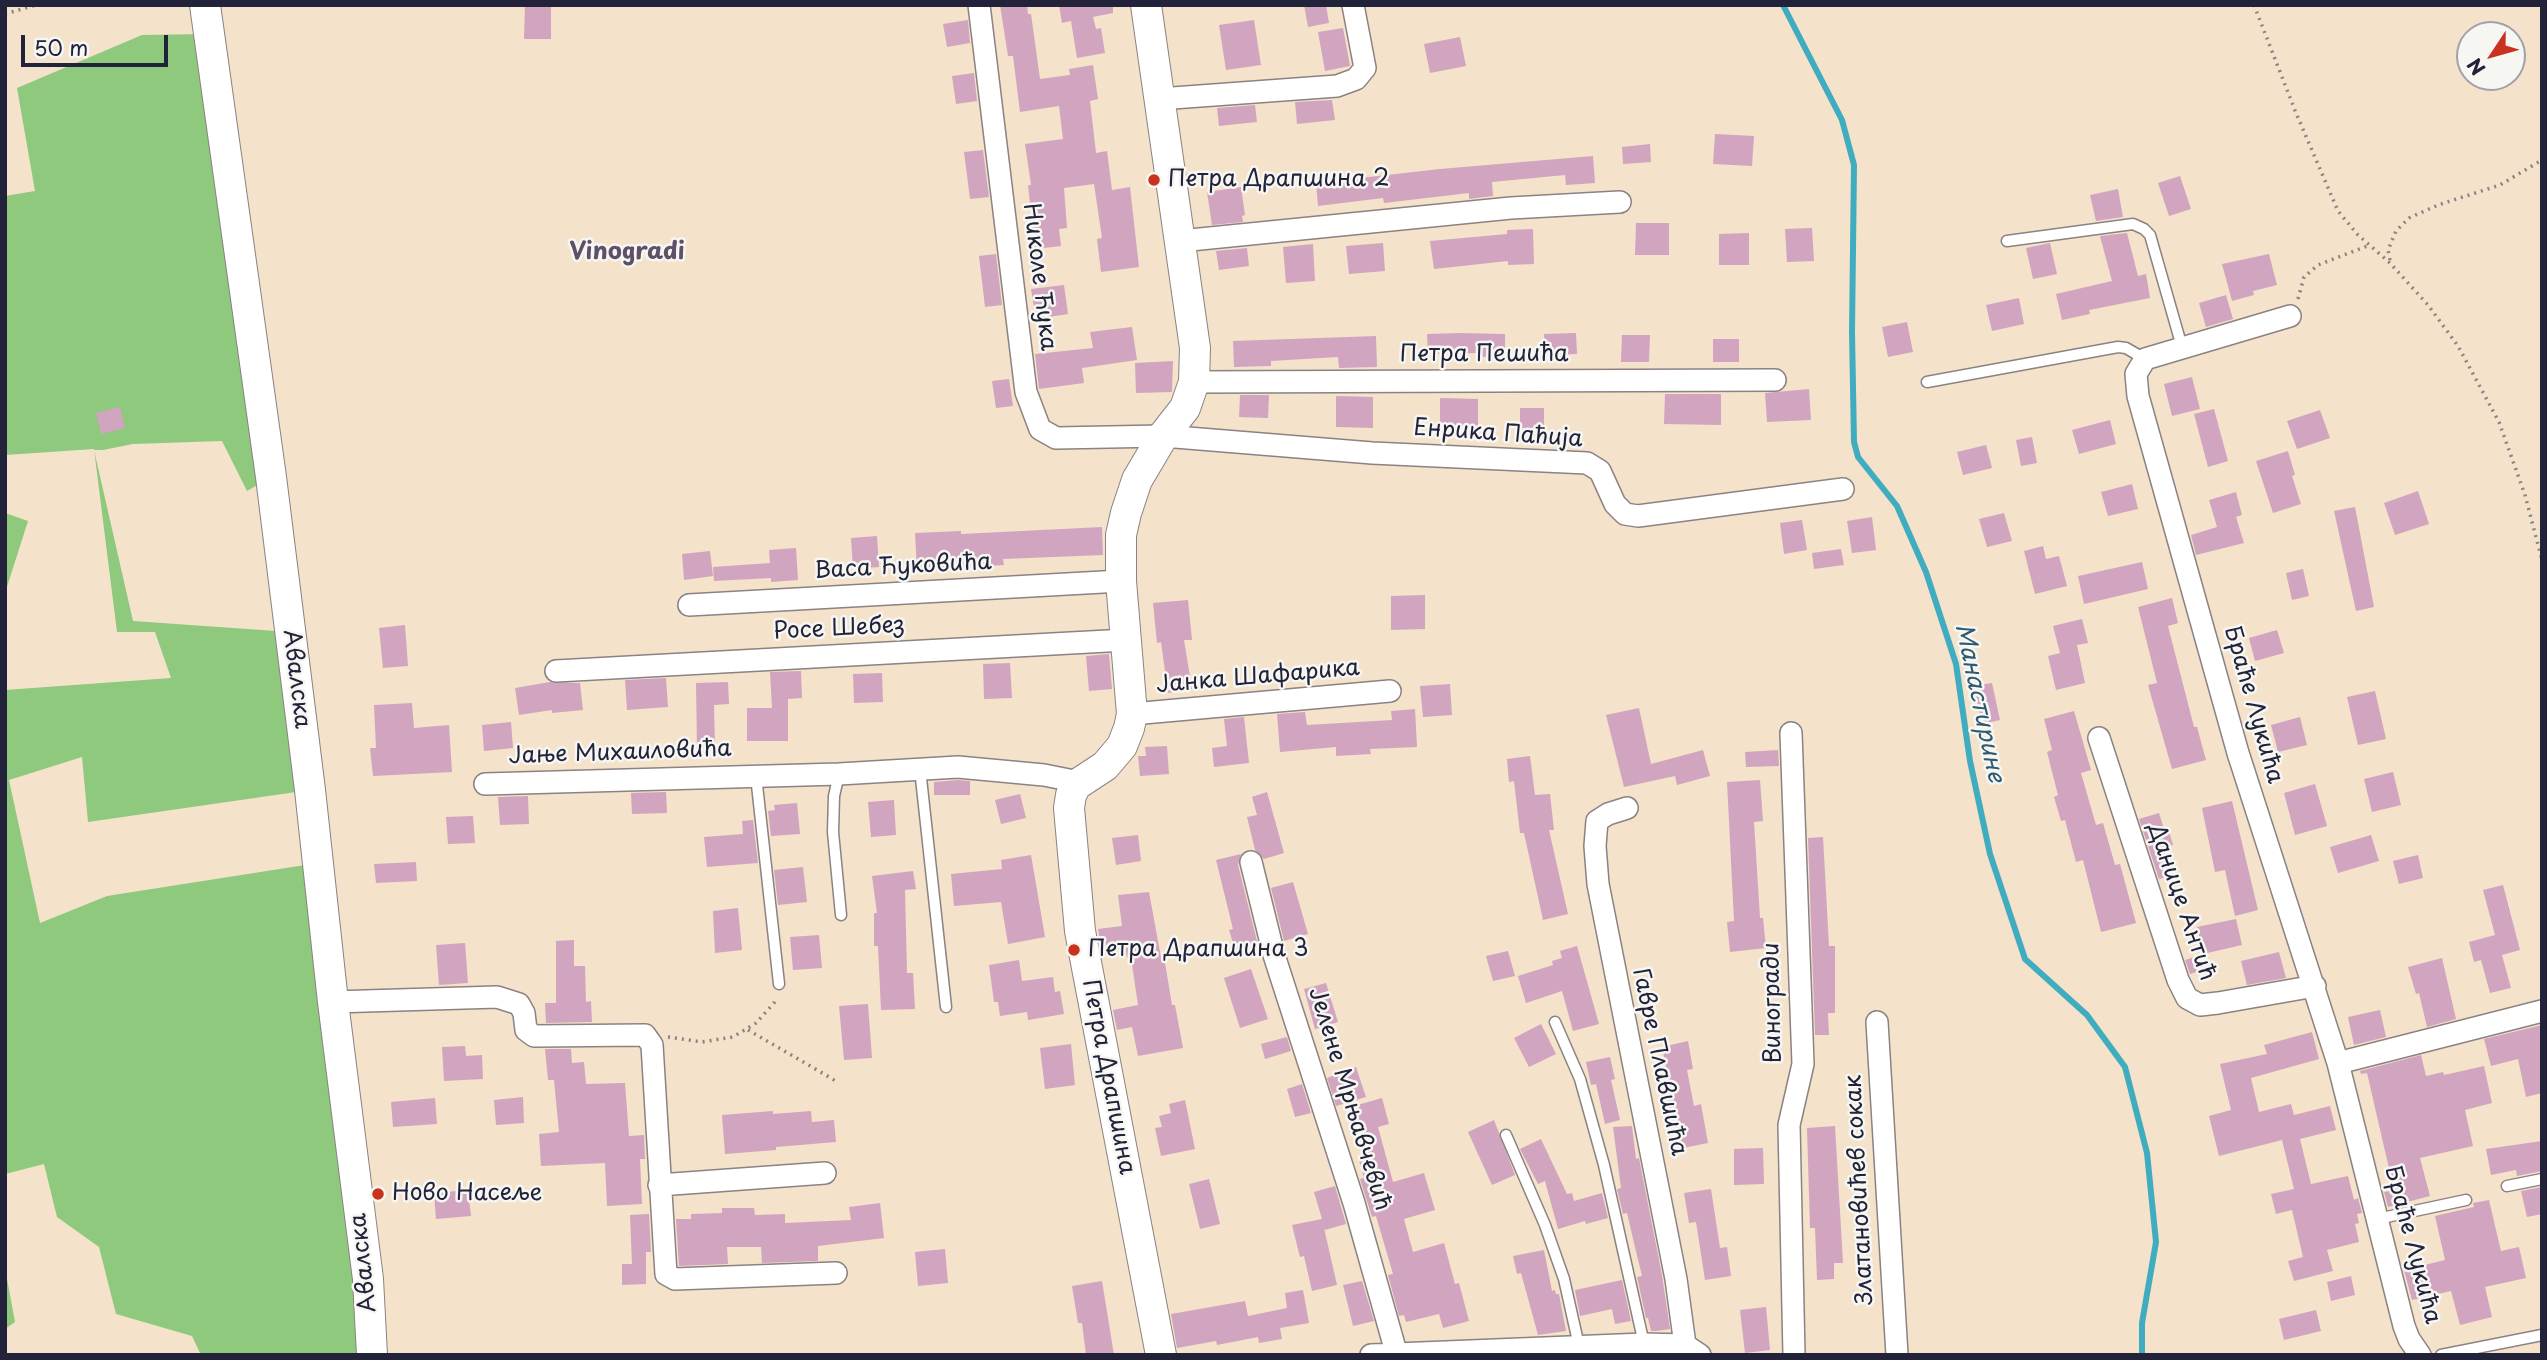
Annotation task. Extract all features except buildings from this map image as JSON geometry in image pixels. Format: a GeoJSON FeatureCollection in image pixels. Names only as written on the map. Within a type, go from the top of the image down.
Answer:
{"type":"FeatureCollection","features":[{"type":"Feature","properties":{"kind":"street","name":"Авалска"},"geometry":{"type":"LineString","coordinates":[[205,5],[272,485],[310,790],[333,1002],[368,1279],[372,1355]]}},
{"type":"Feature","properties":{"kind":"street","name":"Николе Ћука"},"geometry":{"type":"LineString","coordinates":[[979,5],[1026,392],[1032,411],[1040,429],[1056,438],[1164,436]]}},
{"type":"Feature","properties":{"kind":"street"},"geometry":{"type":"LineString","coordinates":[[1076,785],[1105,766],[1122,746],[1132,714],[1121,581],[1121,535],[1138,480],[1164,436],[1185,408],[1194,382],[1195,348],[1146,5]]}},
{"type":"Feature","properties":{"kind":"street"},"geometry":{"type":"LineString","coordinates":[[1159,99],[1338,86],[1356,79],[1365,68],[1353,5]]}},
{"type":"Feature","properties":{"kind":"street"},"geometry":{"type":"LineString","coordinates":[[1180,241],[1511,208],[1620,202]]}},
{"type":"Feature","properties":{"kind":"street"},"geometry":{"type":"LineString","coordinates":[[2145,359],[2290,316]]}},
{"type":"Feature","properties":{"kind":"street","name":"Браће Лукића"},"geometry":{"type":"LineString","coordinates":[[2145,359],[2136,374],[2138,396],[2238,753],[2338,1063],[2404,1326],[2420,1355]]}},
{"type":"Feature","properties":{"kind":"street","name":"Петра Пешића"},"geometry":{"type":"LineString","coordinates":[[1194,382],[1775,380]]}},
{"type":"Feature","properties":{"kind":"street","name":"Енрика Паћија"},"geometry":{"type":"LineString","coordinates":[[1164,436],[1372,453],[1587,463],[1600,471],[1615,505],[1625,514],[1638,516],[1843,489]]}},
{"type":"Feature","properties":{"kind":"street","name":"Васа Ћуковића"},"geometry":{"type":"LineString","coordinates":[[689,605],[1121,581]]}},
{"type":"Feature","properties":{"kind":"street","name":"Росе Шебез"},"geometry":{"type":"LineString","coordinates":[[556,671],[1126,640]]}},
{"type":"Feature","properties":{"kind":"street","name":"Јанка Шафарика"},"geometry":{"type":"LineString","coordinates":[[1132,714],[1390,691]]}},
{"type":"Feature","properties":{"kind":"street","name":"Виногради"},"geometry":{"type":"LineString","coordinates":[[1791,733],[1802,1065],[1789,1125],[1794,1355]]}},
{"type":"Feature","properties":{"kind":"street","name":"Данице Антић"},"geometry":{"type":"LineString","coordinates":[[2099,738],[2178,980],[2187,998],[2200,1005],[2315,986]]}},
{"type":"Feature","properties":{"kind":"street","name":"Јање Михаиловића"},"geometry":{"type":"LineString","coordinates":[[485,784],[988,769],[1062,778],[1076,785]]}},
{"type":"Feature","properties":{"kind":"street","name":"Петра Драпшина"},"geometry":{"type":"LineString","coordinates":[[1076,785],[1069,808],[1080,932],[1161,1355]]}},
{"type":"Feature","properties":{"kind":"street","name":"Гавре Плавшића"},"geometry":{"type":"LineString","coordinates":[[1627,808],[1597,821],[1595,846],[1598,884],[1676,1279],[1693,1350]]}},
{"type":"Feature","properties":{"kind":"street","name":"Јелене Мрњавчевић"},"geometry":{"type":"LineString","coordinates":[[1251,862],[1274,955],[1354,1203],[1396,1352]]}},
{"type":"Feature","properties":{"kind":"street"},"geometry":{"type":"LineString","coordinates":[[333,1002],[497,997],[519,1004],[524,1013],[526,1030],[534,1036],[641,1033],[649,1037],[652,1045],[664,1270],[669,1277],[675,1279],[836,1273]]}},
{"type":"Feature","properties":{"kind":"street"},"geometry":{"type":"LineString","coordinates":[[2338,1063],[2542,1011]]}},
{"type":"Feature","properties":{"kind":"street","name":"Златановићев сокак"},"geometry":{"type":"LineString","coordinates":[[1877,1022],[1897,1355]]}},
{"type":"Feature","properties":{"kind":"street"},"geometry":{"type":"LineString","coordinates":[[659,1185],[825,1173]]}},
{"type":"Feature","properties":{"kind":"street"},"geometry":{"type":"LineString","coordinates":[[1371,1355],[1644,1344],[1693,1350]]}},
{"type":"Feature","properties":{"kind":"lane"},"geometry":{"type":"LineString","coordinates":[[2007,241],[2133,224],[2144,229],[2150,235],[2182,347]]}},
{"type":"Feature","properties":{"kind":"lane"},"geometry":{"type":"LineString","coordinates":[[1927,382],[2118,347],[2126,348],[2145,359]]}},
{"type":"Feature","properties":{"kind":"lane"},"geometry":{"type":"LineString","coordinates":[[920,769],[946,1007]]}},
{"type":"Feature","properties":{"kind":"lane"},"geometry":{"type":"LineString","coordinates":[[839,774],[834,796],[833,824],[841,915]]}},
{"type":"Feature","properties":{"kind":"lane","name":"Јање Михаиловића"},"geometry":{"type":"LineString","coordinates":[[756,776],[779,984]]}},
{"type":"Feature","properties":{"kind":"lane"},"geometry":{"type":"LineString","coordinates":[[1555,1022],[1580,1079],[1604,1165],[1644,1344]]}},
{"type":"Feature","properties":{"kind":"lane"},"geometry":{"type":"LineString","coordinates":[[1506,1135],[1545,1225],[1564,1279],[1579,1346]]}},
{"type":"Feature","properties":{"kind":"lane"},"geometry":{"type":"LineString","coordinates":[[2507,1186],[2542,1179]]}},
{"type":"Feature","properties":{"kind":"lane"},"geometry":{"type":"LineString","coordinates":[[2377,1219],[2466,1200]]}},
{"type":"Feature","properties":{"kind":"lane"},"geometry":{"type":"LineString","coordinates":[[2441,1355],[2542,1335]]}},
{"type":"Feature","properties":{"kind":"path"},"geometry":{"type":"LineString","coordinates":[[5,13],[36,5]]}},
{"type":"Feature","properties":{"kind":"path"},"geometry":{"type":"LineString","coordinates":[[2254,5],[2338,211],[2390,262],[2428,305],[2458,346],[2500,422],[2525,495],[2542,560]]}},
{"type":"Feature","properties":{"kind":"path"},"geometry":{"type":"LineString","coordinates":[[2390,262],[2388,250],[2396,231],[2409,218],[2438,205],[2500,185],[2542,160]]}},
{"type":"Feature","properties":{"kind":"path"},"geometry":{"type":"LineString","coordinates":[[2290,316],[2304,277],[2318,265],[2370,245]]}},
{"type":"Feature","properties":{"kind":"path"},"geometry":{"type":"LineString","coordinates":[[649,1037],[702,1042],[733,1037],[748,1030],[774,1003],[779,984]]}},
{"type":"Feature","properties":{"kind":"path"},"geometry":{"type":"LineString","coordinates":[[748,1030],[836,1081]]}},
{"type":"Feature","properties":{"kind":"green space"},"geometry":{"type":"Polygon","coordinates":[[[208,34],[271,477],[247,491],[222,441],[133,444],[94,450],[5,455],[5,196],[35,191],[17,88],[142,35],[208,34]]]}},
{"type":"Feature","properties":{"kind":"green space"},"geometry":{"type":"Polygon","coordinates":[[[94,451],[133,621],[290,632],[310,790],[88,822],[82,757],[9,780],[40,923],[107,896],[318,863],[371,1355],[201,1355],[192,1336],[116,1314],[99,1247],[57,1217],[44,1164],[5,1174],[5,690],[171,678],[155,632],[117,632],[94,451]]]}},
{"type":"Feature","properties":{"kind":"green space"},"geometry":{"type":"Polygon","coordinates":[[[5,513],[28,521],[5,593],[5,513]]]}},
{"type":"Feature","properties":{"kind":"green space"},"geometry":{"type":"Polygon","coordinates":[[[5,1268],[15,1322],[5,1329],[5,1268]]]}},
{"type":"Feature","properties":{"kind":"waterway","name":"Манастирине"},"geometry":{"type":"LineString","coordinates":[[1783,5],[1842,120],[1854,165],[1852,332],[1854,442],[1858,457],[1897,506],[1926,572],[1956,664],[1970,761],[1990,854],[2025,959],[2087,1015],[2125,1067],[2147,1153],[2156,1242],[2142,1323],[2142,1355]]}},
{"type":"Feature","properties":{"kind":"place","name":"Петра Драпшина 2"},"geometry":{"type":"Point","coordinates":[1154,180]}},
{"type":"Feature","properties":{"kind":"place","name":"Петра Драпшина 3"},"geometry":{"type":"Point","coordinates":[1074,950]}},
{"type":"Feature","properties":{"kind":"place","name":"Ново Насеље"},"geometry":{"type":"Point","coordinates":[378,1194]}},
{"type":"Feature","properties":{"kind":"district","name":"Vinogradi"},"geometry":{"type":"Point","coordinates":[627,252]}}]}
